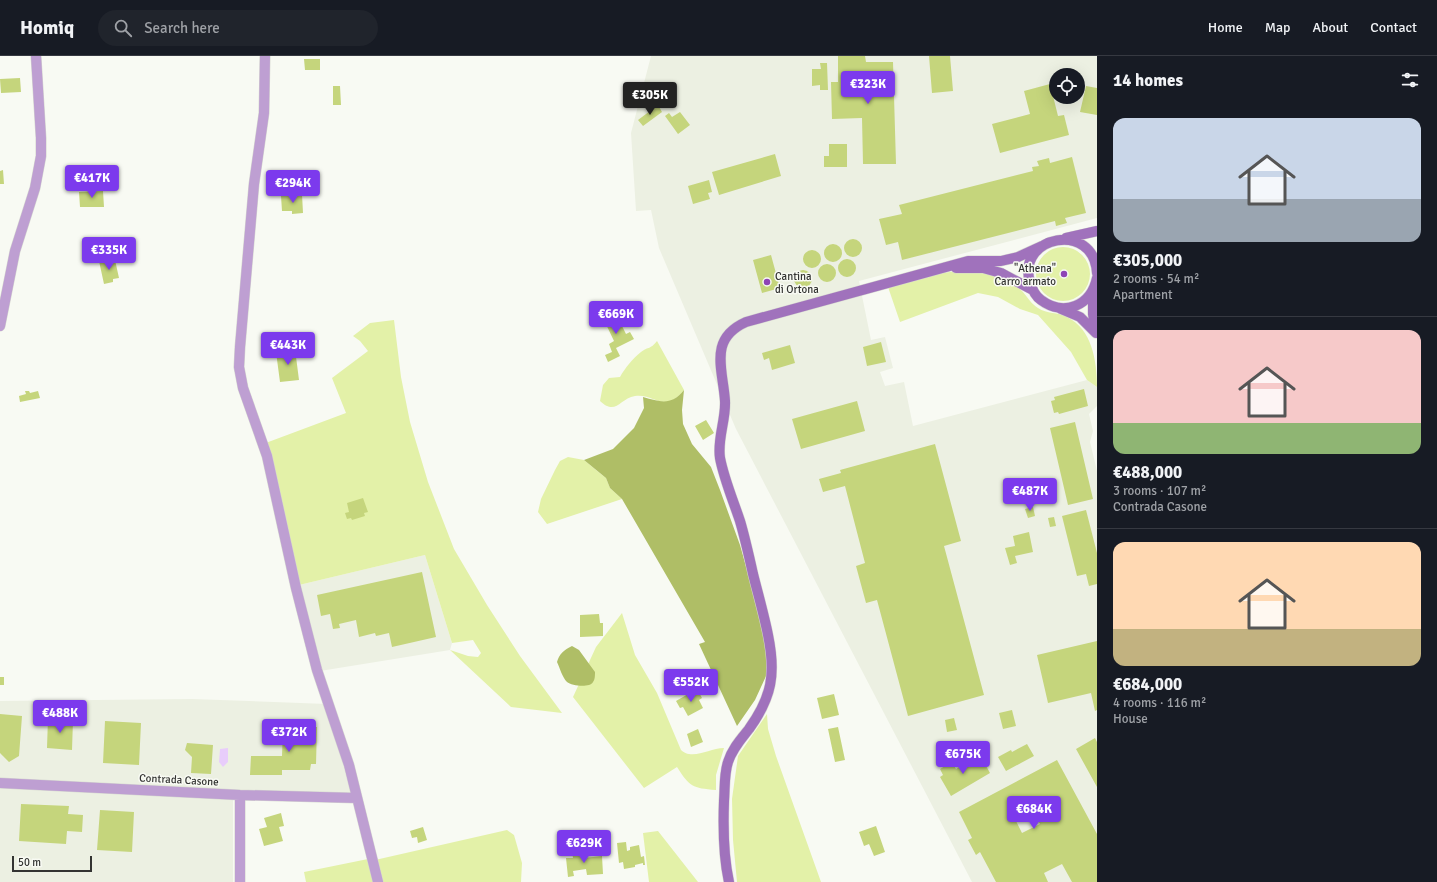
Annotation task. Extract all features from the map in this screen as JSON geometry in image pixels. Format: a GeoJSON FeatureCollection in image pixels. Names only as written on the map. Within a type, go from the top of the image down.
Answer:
{"type":"FeatureCollection","features":[{"type":"Feature","properties":{"kind":"main road"},"geometry":{"type":"LineString","coordinates":[[729,882],[726,869],[724,827],[725,785],[728,762],[735,747],[764,706],[771,686],[773,671],[769,636],[740,522],[723,470],[719,446],[725,407],[720,352],[727,335],[733,329],[746,322],[968,261],[1001,261],[1018,257],[1058,239],[1084,235],[1097,231]]}},
{"type":"Feature","properties":{"kind":"main road"},"geometry":{"type":"LineString","coordinates":[[1058,239],[1074,241],[1087,249],[1096,261],[1097,273]]}},
{"type":"Feature","properties":{"kind":"main road"},"geometry":{"type":"LineString","coordinates":[[1042,246],[1034,254],[1029,265],[1028,277],[1031,288],[1038,298],[1048,305],[1080,317],[1097,334]]}},
{"type":"Feature","properties":{"kind":"main road"},"geometry":{"type":"LineString","coordinates":[[946,268],[989,270],[1009,276],[1031,288]]}},
{"type":"Feature","properties":{"kind":"main road"},"geometry":{"type":"LineString","coordinates":[[1097,278],[1093,290],[1093,314],[1097,334]]}},
{"type":"Feature","properties":{"kind":"main road"},"geometry":{"type":"LineString","coordinates":[[1059,308],[1069,308],[1079,304],[1087,298],[1093,290]]}},
{"type":"Feature","properties":{"kind":"street"},"geometry":{"type":"LineString","coordinates":[[0,326],[15,252],[35,188],[41,156],[42,138],[36,56]]}},
{"type":"Feature","properties":{"kind":"street"},"geometry":{"type":"LineString","coordinates":[[265,56],[264,113],[254,184],[239,367],[243,388],[267,456],[296,588],[317,670],[339,732],[378,882]]}},
{"type":"Feature","properties":{"kind":"street","name":"Contrada Casone"},"geometry":{"type":"LineString","coordinates":[[0,783],[240,795],[357,798]]}},
{"type":"Feature","properties":{"kind":"street"},"geometry":{"type":"LineString","coordinates":[[240,795],[240,882]]}},
{"type":"Feature","properties":{"kind":"shaded area"},"geometry":{"type":"Polygon","coordinates":[[[651,56],[1097,56],[1097,218],[859,281],[871,340],[885,337],[893,368],[880,372],[885,386],[904,382],[913,426],[1087,380],[1097,387],[1097,406],[1089,414],[1093,431],[1090,442],[1097,471],[1097,882],[972,882],[736,429],[659,248],[651,210],[636,211],[631,133],[651,56]]]}},
{"type":"Feature","properties":{"kind":"shaded area"},"geometry":{"type":"Polygon","coordinates":[[[425,555],[452,643],[450,650],[320,671],[299,585],[425,555]]]}},
{"type":"Feature","properties":{"kind":"shaded area"},"geometry":{"type":"Polygon","coordinates":[[[192,699],[327,704],[353,801],[233,800],[233,882],[0,882],[0,701],[192,699]]]}},
{"type":"Feature","properties":{"kind":"shaded area"},"geometry":{"type":"Polygon","coordinates":[[[228,748],[228,762],[223,767],[219,762],[220,749],[228,748]]]}},
{"type":"Feature","properties":{"kind":"green space"},"geometry":{"type":"Polygon","coordinates":[[[1058,247],[1068,247],[1078,251],[1086,259],[1090,269],[1090,279],[1086,289],[1078,297],[1068,301],[1058,301],[1048,297],[1040,289],[1036,279],[1036,269],[1040,259],[1048,251],[1058,247]]]}},
{"type":"Feature","properties":{"kind":"green space"},"geometry":{"type":"Polygon","coordinates":[[[964,270],[987,274],[1008,281],[1021,290],[1038,308],[1064,315],[1075,322],[1082,329],[1091,347],[1096,367],[1097,387],[1087,380],[1071,352],[1038,315],[1020,309],[998,297],[978,293],[900,322],[888,287],[943,273],[964,270]]]}},
{"type":"Feature","properties":{"kind":"green space"},"geometry":{"type":"Polygon","coordinates":[[[394,320],[401,377],[410,422],[428,482],[454,549],[487,605],[520,656],[562,713],[511,707],[450,650],[468,656],[478,657],[481,653],[473,640],[452,643],[425,555],[299,585],[263,444],[346,413],[332,378],[368,351],[360,341],[353,336],[370,323],[394,320]]]}},
{"type":"Feature","properties":{"kind":"green space"},"geometry":{"type":"Polygon","coordinates":[[[657,341],[684,390],[671,401],[665,402],[648,397],[635,396],[614,407],[610,407],[600,401],[603,385],[609,378],[620,377],[635,357],[644,350],[653,346],[657,341]]]}},
{"type":"Feature","properties":{"kind":"green space"},"geometry":{"type":"Polygon","coordinates":[[[684,390],[682,410],[683,424],[692,444],[711,467],[720,490],[740,545],[767,641],[767,674],[755,700],[737,726],[699,644],[705,642],[622,499],[610,488],[606,478],[584,460],[613,449],[634,428],[644,408],[643,397],[660,401],[670,401],[675,399],[684,390]]]}},
{"type":"Feature","properties":{"kind":"green space"},"geometry":{"type":"Polygon","coordinates":[[[568,457],[584,460],[606,478],[610,488],[622,499],[547,524],[538,512],[541,499],[560,461],[568,457]]]}},
{"type":"Feature","properties":{"kind":"green space"},"geometry":{"type":"Polygon","coordinates":[[[622,613],[635,655],[657,693],[681,750],[687,754],[693,754],[724,748],[716,775],[716,790],[692,785],[685,779],[677,767],[644,788],[573,697],[596,647],[622,613]]]}},
{"type":"Feature","properties":{"kind":"green space"},"geometry":{"type":"Polygon","coordinates":[[[572,646],[579,650],[595,672],[594,680],[591,684],[585,686],[573,685],[567,682],[562,675],[557,662],[558,659],[562,652],[572,646]]]}},
{"type":"Feature","properties":{"kind":"green space"},"geometry":{"type":"Polygon","coordinates":[[[767,714],[768,729],[776,756],[821,882],[737,882],[733,840],[732,799],[738,756],[767,714]]]}},
{"type":"Feature","properties":{"kind":"green space"},"geometry":{"type":"Polygon","coordinates":[[[507,830],[514,835],[522,863],[521,882],[381,882],[375,860],[507,830]]]}},
{"type":"Feature","properties":{"kind":"green space"},"geometry":{"type":"Polygon","coordinates":[[[658,831],[698,882],[649,882],[643,833],[658,831]]]}},
{"type":"Feature","properties":{"kind":"green space"},"geometry":{"type":"Polygon","coordinates":[[[368,859],[374,882],[306,882],[304,872],[368,859]]]}},
{"type":"Feature","properties":{"kind":"building"},"geometry":{"type":"Polygon","coordinates":[[[838,56],[865,56],[866,62],[893,62],[896,164],[863,164],[862,118],[832,119],[831,82],[838,82],[838,56]]]}},
{"type":"Feature","properties":{"kind":"building"},"geometry":{"type":"Polygon","coordinates":[[[929,56],[950,56],[953,91],[932,93],[929,56]]]}},
{"type":"Feature","properties":{"kind":"building"},"geometry":{"type":"Polygon","coordinates":[[[304,59],[320,59],[320,70],[305,70],[304,59]]]}},
{"type":"Feature","properties":{"kind":"building"},"geometry":{"type":"Polygon","coordinates":[[[820,63],[827,63],[828,90],[820,90],[820,85],[812,86],[812,69],[821,69],[820,63]]]}},
{"type":"Feature","properties":{"kind":"building"},"geometry":{"type":"Polygon","coordinates":[[[20,78],[21,92],[1,93],[0,79],[20,78]]]}},
{"type":"Feature","properties":{"kind":"building"},"geometry":{"type":"Polygon","coordinates":[[[1049,84],[1049,104],[1055,104],[1058,116],[1064,115],[1069,135],[1000,153],[992,124],[1030,114],[1024,91],[1049,84]]]}},
{"type":"Feature","properties":{"kind":"building"},"geometry":{"type":"Polygon","coordinates":[[[333,86],[340,86],[341,105],[333,105],[333,86]]]}},
{"type":"Feature","properties":{"kind":"building"},"geometry":{"type":"Polygon","coordinates":[[[1086,86],[1097,88],[1097,115],[1080,112],[1082,104],[1085,104],[1086,86]]]}},
{"type":"Feature","properties":{"kind":"building"},"geometry":{"type":"Polygon","coordinates":[[[658,105],[662,112],[643,126],[638,120],[658,105]]]}},
{"type":"Feature","properties":{"kind":"building"},"geometry":{"type":"Polygon","coordinates":[[[680,112],[690,125],[678,134],[665,116],[669,113],[672,117],[680,112]]]}},
{"type":"Feature","properties":{"kind":"building"},"geometry":{"type":"Polygon","coordinates":[[[829,144],[847,144],[847,167],[824,167],[824,156],[829,156],[829,144]]]}},
{"type":"Feature","properties":{"kind":"building"},"geometry":{"type":"Polygon","coordinates":[[[775,154],[781,176],[719,195],[712,172],[775,154]]]}},
{"type":"Feature","properties":{"kind":"building"},"geometry":{"type":"Polygon","coordinates":[[[1072,157],[1086,213],[1065,218],[1067,223],[1056,226],[1055,221],[902,260],[898,242],[886,245],[879,219],[902,214],[899,205],[1033,171],[1032,167],[1039,166],[1037,161],[1049,158],[1050,163],[1072,157]]]}},
{"type":"Feature","properties":{"kind":"building"},"geometry":{"type":"Polygon","coordinates":[[[3,170],[4,184],[0,184],[0,171],[3,170]]]}},
{"type":"Feature","properties":{"kind":"building"},"geometry":{"type":"Polygon","coordinates":[[[709,180],[712,192],[708,193],[710,199],[693,204],[688,186],[709,180]]]}},
{"type":"Feature","properties":{"kind":"building"},"geometry":{"type":"Polygon","coordinates":[[[103,191],[104,207],[80,207],[79,192],[103,191]]]}},
{"type":"Feature","properties":{"kind":"building"},"geometry":{"type":"Polygon","coordinates":[[[302,194],[303,213],[292,214],[292,211],[282,211],[281,196],[302,194]]]}},
{"type":"Feature","properties":{"kind":"building"},"geometry":{"type":"Polygon","coordinates":[[[853,239],[859,242],[862,248],[859,254],[853,257],[847,254],[844,248],[847,242],[853,239]]]}},
{"type":"Feature","properties":{"kind":"building"},"geometry":{"type":"Polygon","coordinates":[[[833,244],[839,247],[842,253],[839,259],[833,262],[827,259],[824,253],[827,247],[833,244]]]}},
{"type":"Feature","properties":{"kind":"building"},"geometry":{"type":"Polygon","coordinates":[[[812,250],[818,253],[821,259],[818,265],[812,268],[806,265],[803,259],[806,253],[812,250]]]}},
{"type":"Feature","properties":{"kind":"building"},"geometry":{"type":"Polygon","coordinates":[[[771,255],[780,288],[762,293],[753,260],[771,255]]]}},
{"type":"Feature","properties":{"kind":"building"},"geometry":{"type":"Polygon","coordinates":[[[108,259],[109,261],[115,260],[119,278],[113,279],[113,282],[104,284],[99,261],[108,259]]]}},
{"type":"Feature","properties":{"kind":"building"},"geometry":{"type":"Polygon","coordinates":[[[847,259],[853,262],[856,268],[853,274],[847,277],[841,274],[838,268],[841,262],[847,259]]]}},
{"type":"Feature","properties":{"kind":"building"},"geometry":{"type":"Polygon","coordinates":[[[827,264],[833,267],[836,273],[833,279],[827,282],[821,279],[818,273],[821,267],[827,264]]]}},
{"type":"Feature","properties":{"kind":"building"},"geometry":{"type":"Polygon","coordinates":[[[803,270],[809,273],[812,279],[809,285],[803,288],[797,285],[794,279],[797,273],[803,270]]]}},
{"type":"Feature","properties":{"kind":"building"},"geometry":{"type":"Polygon","coordinates":[[[615,312],[626,334],[630,332],[634,339],[616,348],[620,356],[608,362],[605,355],[612,352],[609,344],[614,341],[603,318],[615,312]]]}},
{"type":"Feature","properties":{"kind":"building"},"geometry":{"type":"Polygon","coordinates":[[[881,342],[886,362],[867,366],[863,347],[881,342]]]}},
{"type":"Feature","properties":{"kind":"building"},"geometry":{"type":"Polygon","coordinates":[[[790,345],[795,363],[772,370],[769,358],[764,360],[762,353],[790,345]]]}},
{"type":"Feature","properties":{"kind":"building"},"geometry":{"type":"Polygon","coordinates":[[[295,349],[299,380],[280,382],[276,352],[295,349]]]}},
{"type":"Feature","properties":{"kind":"building"},"geometry":{"type":"Polygon","coordinates":[[[1084,389],[1088,406],[1059,414],[1058,412],[1054,413],[1051,401],[1055,400],[1054,397],[1084,389]]]}},
{"type":"Feature","properties":{"kind":"building"},"geometry":{"type":"Polygon","coordinates":[[[25,391],[29,391],[30,393],[38,391],[40,398],[20,402],[19,396],[26,394],[25,391]]]}},
{"type":"Feature","properties":{"kind":"building"},"geometry":{"type":"Polygon","coordinates":[[[857,401],[865,431],[801,449],[792,419],[857,401]]]}},
{"type":"Feature","properties":{"kind":"building"},"geometry":{"type":"Polygon","coordinates":[[[706,420],[714,433],[703,440],[695,426],[706,420]]]}},
{"type":"Feature","properties":{"kind":"building"},"geometry":{"type":"Polygon","coordinates":[[[1075,422],[1093,499],[1068,505],[1050,428],[1075,422]]]}},
{"type":"Feature","properties":{"kind":"building"},"geometry":{"type":"Polygon","coordinates":[[[935,444],[961,541],[944,546],[984,695],[908,716],[877,600],[866,603],[856,566],[865,563],[845,486],[823,492],[819,479],[841,473],[840,470],[935,444]]]}},
{"type":"Feature","properties":{"kind":"building"},"geometry":{"type":"Polygon","coordinates":[[[363,498],[368,512],[364,513],[365,516],[352,520],[351,518],[347,519],[345,513],[349,512],[347,503],[363,498]]]}},
{"type":"Feature","properties":{"kind":"building"},"geometry":{"type":"Polygon","coordinates":[[[1033,507],[1035,516],[1028,518],[1025,509],[1033,507]]]}},
{"type":"Feature","properties":{"kind":"building"},"geometry":{"type":"Polygon","coordinates":[[[1086,510],[1097,553],[1097,584],[1089,586],[1086,574],[1077,576],[1062,516],[1086,510]]]}},
{"type":"Feature","properties":{"kind":"building"},"geometry":{"type":"Polygon","coordinates":[[[1054,517],[1056,526],[1050,527],[1048,518],[1054,517]]]}},
{"type":"Feature","properties":{"kind":"building"},"geometry":{"type":"Polygon","coordinates":[[[1029,532],[1033,552],[1015,556],[1017,563],[1010,565],[1005,548],[1015,546],[1013,536],[1029,532]]]}},
{"type":"Feature","properties":{"kind":"building"},"geometry":{"type":"Polygon","coordinates":[[[422,572],[436,637],[392,647],[389,633],[376,636],[375,633],[359,637],[356,620],[339,624],[340,628],[333,629],[330,614],[321,616],[317,595],[422,572]]]}},
{"type":"Feature","properties":{"kind":"building"},"geometry":{"type":"Polygon","coordinates":[[[599,614],[600,623],[603,623],[603,636],[580,637],[580,615],[599,614]]]}},
{"type":"Feature","properties":{"kind":"building"},"geometry":{"type":"Polygon","coordinates":[[[1097,641],[1097,710],[1095,711],[1091,693],[1048,703],[1037,655],[1097,641]]]}},
{"type":"Feature","properties":{"kind":"building"},"geometry":{"type":"Polygon","coordinates":[[[0,677],[4,677],[4,685],[0,685],[0,677]]]}},
{"type":"Feature","properties":{"kind":"building"},"geometry":{"type":"Polygon","coordinates":[[[697,689],[702,698],[699,700],[703,708],[688,716],[683,707],[680,708],[676,701],[697,689]]]}},
{"type":"Feature","properties":{"kind":"building"},"geometry":{"type":"Polygon","coordinates":[[[834,694],[839,715],[822,719],[817,698],[834,694]]]}},
{"type":"Feature","properties":{"kind":"building"},"geometry":{"type":"Polygon","coordinates":[[[1012,710],[1016,726],[1003,729],[999,713],[1012,710]]]}},
{"type":"Feature","properties":{"kind":"building"},"geometry":{"type":"Polygon","coordinates":[[[0,714],[22,716],[19,756],[9,762],[0,753],[0,714]]]}},
{"type":"Feature","properties":{"kind":"building"},"geometry":{"type":"Polygon","coordinates":[[[48,718],[73,720],[72,750],[47,748],[48,718]]]}},
{"type":"Feature","properties":{"kind":"building"},"geometry":{"type":"Polygon","coordinates":[[[954,718],[957,730],[947,732],[945,720],[954,718]]]}},
{"type":"Feature","properties":{"kind":"building"},"geometry":{"type":"Polygon","coordinates":[[[105,721],[141,723],[139,765],[103,763],[105,721]]]}},
{"type":"Feature","properties":{"kind":"building"},"geometry":{"type":"Polygon","coordinates":[[[283,726],[317,727],[316,764],[311,764],[310,770],[282,770],[282,775],[250,775],[251,756],[282,756],[283,726]]]}},
{"type":"Feature","properties":{"kind":"building"},"geometry":{"type":"Polygon","coordinates":[[[838,727],[845,760],[835,762],[828,729],[838,727]]]}},
{"type":"Feature","properties":{"kind":"building"},"geometry":{"type":"Polygon","coordinates":[[[698,729],[703,742],[691,747],[687,734],[698,729]]]}},
{"type":"Feature","properties":{"kind":"building"},"geometry":{"type":"Polygon","coordinates":[[[1095,738],[1097,742],[1097,787],[1076,749],[1095,738]]]}},
{"type":"Feature","properties":{"kind":"building"},"geometry":{"type":"Polygon","coordinates":[[[187,743],[213,745],[211,774],[191,773],[192,757],[185,750],[187,743]]]}},
{"type":"Feature","properties":{"kind":"building"},"geometry":{"type":"Polygon","coordinates":[[[1027,744],[1034,756],[1006,771],[998,757],[1027,744]]]}},
{"type":"Feature","properties":{"kind":"building"},"geometry":{"type":"Polygon","coordinates":[[[980,755],[990,773],[951,796],[940,777],[943,775],[940,769],[952,762],[956,769],[980,755]]]}},
{"type":"Feature","properties":{"kind":"building"},"geometry":{"type":"Polygon","coordinates":[[[1057,760],[1097,834],[1097,882],[1072,882],[1062,864],[1044,873],[1048,882],[996,882],[980,852],[976,855],[968,840],[972,838],[959,812],[1057,760]],[[1031,806],[1013,815],[1022,833],[1040,824],[1031,806]]]}},
{"type":"Feature","properties":{"kind":"building"},"geometry":{"type":"Polygon","coordinates":[[[21,804],[69,806],[68,814],[83,815],[82,832],[67,831],[66,844],[19,841],[21,804]]]}},
{"type":"Feature","properties":{"kind":"building"},"geometry":{"type":"Polygon","coordinates":[[[100,810],[134,812],[132,852],[97,850],[100,810]]]}},
{"type":"Feature","properties":{"kind":"building"},"geometry":{"type":"Polygon","coordinates":[[[281,813],[284,826],[279,827],[283,841],[264,846],[259,829],[267,827],[264,818],[281,813]]]}},
{"type":"Feature","properties":{"kind":"building"},"geometry":{"type":"Polygon","coordinates":[[[876,826],[885,852],[874,856],[869,844],[864,846],[859,832],[876,826]]]}},
{"type":"Feature","properties":{"kind":"building"},"geometry":{"type":"Polygon","coordinates":[[[423,827],[427,840],[418,843],[417,837],[412,838],[410,831],[423,827]]]}},
{"type":"Feature","properties":{"kind":"building"},"geometry":{"type":"Polygon","coordinates":[[[626,842],[627,851],[630,850],[630,847],[639,845],[641,857],[644,856],[645,865],[643,865],[643,863],[635,865],[635,867],[624,869],[623,862],[619,863],[617,843],[626,842]]]}},
{"type":"Feature","properties":{"kind":"building"},"geometry":{"type":"Polygon","coordinates":[[[583,850],[584,858],[602,856],[603,874],[587,875],[586,869],[573,871],[574,876],[568,877],[566,858],[573,858],[572,851],[583,850]]]}},
{"type":"Feature","properties":{"kind":"place","name":"\"Athena\" Carro armato"},"geometry":{"type":"Point","coordinates":[1064,274]}},
{"type":"Feature","properties":{"kind":"place","name":"Cantina di Ortona"},"geometry":{"type":"Point","coordinates":[767,282]}}]}
